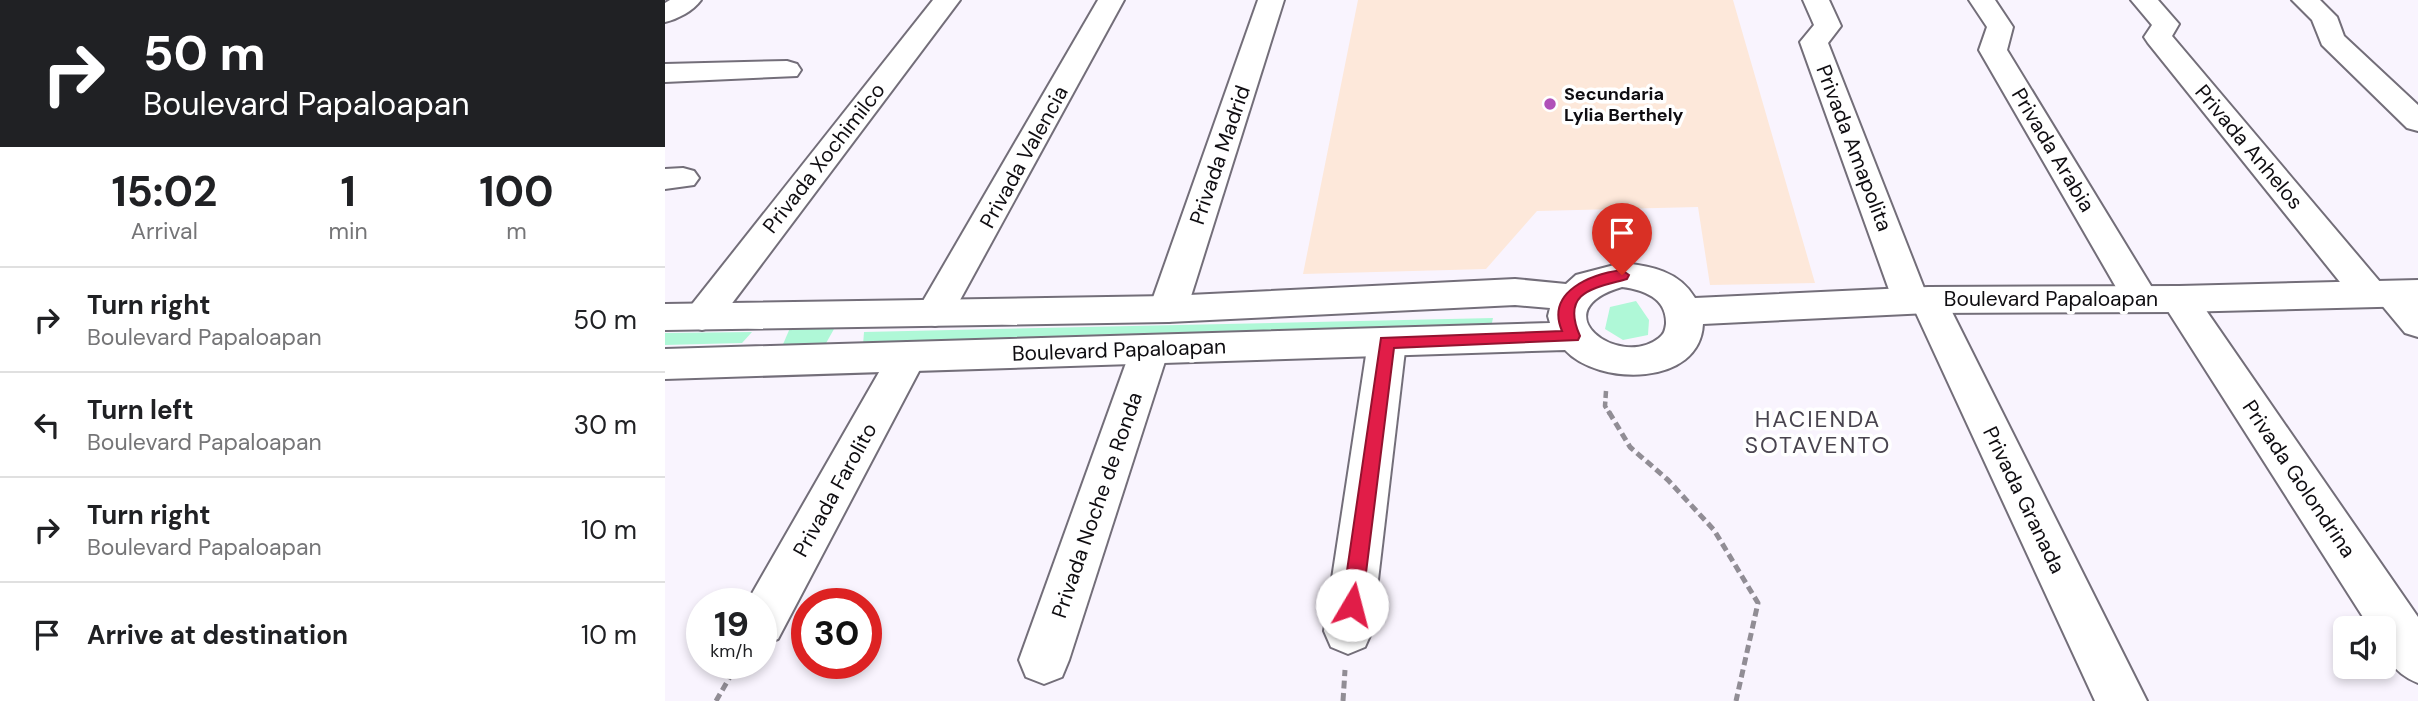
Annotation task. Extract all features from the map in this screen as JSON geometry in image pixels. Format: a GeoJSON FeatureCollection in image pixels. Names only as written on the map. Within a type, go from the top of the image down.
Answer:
{"type":"FeatureCollection","features":[{"type":"Feature","properties":{"kind":"street"},"geometry":{"type":"LineString","coordinates":[[665,13],[688,0]]}},
{"type":"Feature","properties":{"kind":"street","name":"Privada Xochimilco"},"geometry":{"type":"LineString","coordinates":[[702,317],[947,0]]}},
{"type":"Feature","properties":{"kind":"street","name":"Privada Valencia"},"geometry":{"type":"LineString","coordinates":[[935,313],[1052,110],[1111,0]]}},
{"type":"Feature","properties":{"kind":"street","name":"Privada Madrid"},"geometry":{"type":"LineString","coordinates":[[1168,309],[1271,0]]}},
{"type":"Feature","properties":{"kind":"street","name":"Privada Amapolita"},"geometry":{"type":"LineString","coordinates":[[1816,0],[1828,26],[1814,42],[1920,300]]}},
{"type":"Feature","properties":{"kind":"street","name":"Privada Arabia"},"geometry":{"type":"LineString","coordinates":[[1982,0],[2000,27],[1993,50],[2160,299]]}},
{"type":"Feature","properties":{"kind":"street","name":"Privada Anhelos"},"geometry":{"type":"LineString","coordinates":[[2144,0],[2166,24],[2158,37],[2393,293]]}},
{"type":"Feature","properties":{"kind":"street"},"geometry":{"type":"LineString","coordinates":[[2305,0],[2324,17],[2332,39],[2418,122]]}},
{"type":"Feature","properties":{"kind":"street"},"geometry":{"type":"LineString","coordinates":[[665,73],[787,71]]}},
{"type":"Feature","properties":{"kind":"street"},"geometry":{"type":"LineString","coordinates":[[1622,275],[1643,278],[1662,285],[1677,297],[1685,312],[1686,326],[1681,340],[1669,351],[1651,360],[1631,362],[1610,360],[1588,351],[1572,336],[1566,323],[1566,310],[1571,298],[1584,285],[1602,278],[1622,275]]}},
{"type":"Feature","properties":{"kind":"street","name":"Boulevard Papaloapan"},"geometry":{"type":"LineString","coordinates":[[665,317],[1168,309],[1515,292],[1571,298]]}},
{"type":"Feature","properties":{"kind":"street"},"geometry":{"type":"LineString","coordinates":[[2393,293],[2418,323]]}},
{"type":"Feature","properties":{"kind":"street","name":"Boulevard Papaloapan"},"geometry":{"type":"LineString","coordinates":[[1685,312],[1920,300],[2160,299],[2393,293]]}},
{"type":"Feature","properties":{"kind":"street","name":"Privada Golondrina"},"geometry":{"type":"LineString","coordinates":[[2160,299],[2418,659]]}},
{"type":"Feature","properties":{"kind":"street","name":"Privada Granada"},"geometry":{"type":"LineString","coordinates":[[1920,300],[2121,701]]}},
{"type":"Feature","properties":{"kind":"street"},"geometry":{"type":"LineString","coordinates":[[833,359],[856,315]]}},
{"type":"Feature","properties":{"kind":"street"},"geometry":{"type":"LineString","coordinates":[[752,362],[783,316]]}},
{"type":"Feature","properties":{"kind":"street","name":"Boulevard Papaloapan"},"geometry":{"type":"LineString","coordinates":[[667,367],[908,356],[1572,336]]}},
{"type":"Feature","properties":{"kind":"street"},"geometry":{"type":"LineString","coordinates":[[1348,631],[1387,342]]}},
{"type":"Feature","properties":{"kind":"street","name":"Privada Noche de Ronda"},"geometry":{"type":"LineString","coordinates":[[1044,660],[1150,349]]}},
{"type":"Feature","properties":{"kind":"street","name":"Privada Farolito"},"geometry":{"type":"LineString","coordinates":[[777,594],[908,356]]}},
{"type":"Feature","properties":{"kind":"path"},"geometry":{"type":"LineString","coordinates":[[1610,360],[1605,406],[1630,447],[1668,480],[1714,530],[1758,603],[1736,701]]}},
{"type":"Feature","properties":{"kind":"path"},"geometry":{"type":"LineString","coordinates":[[716,701],[729,679]]}},
{"type":"Feature","properties":{"kind":"shaded area","name":"Secundaria Lylia Berthely"},"geometry":{"type":"Polygon","coordinates":[[[1358,0],[1733,0],[1815,283],[1710,285],[1698,207],[1537,211],[1486,269],[1303,274],[1358,0]]]}},
{"type":"Feature","properties":{"kind":"green space"},"geometry":{"type":"Polygon","coordinates":[[[1636,301],[1649,320],[1648,335],[1623,340],[1605,329],[1610,307],[1636,301]]]}},
{"type":"Feature","properties":{"kind":"green space"},"geometry":{"type":"Polygon","coordinates":[[[1493,318],[1491,327],[863,345],[864,332],[1493,318]]]}},
{"type":"Feature","properties":{"kind":"green space"},"geometry":{"type":"Polygon","coordinates":[[[820,321],[834,329],[825,345],[781,349],[790,328],[820,321]]]}},
{"type":"Feature","properties":{"kind":"green space"},"geometry":{"type":"Polygon","coordinates":[[[752,332],[742,343],[665,345],[665,333],[752,332]]]}},
{"type":"Feature","properties":{"kind":"place","name":"Secundaria Lylia Berthely"},"geometry":{"type":"Point","coordinates":[1550,104]}},
{"type":"Feature","properties":{"kind":"district","name":"HACIENDA SOTAVENTO"},"geometry":{"type":"Point","coordinates":[1818,432]}},
{"type":"Feature","properties":{"kind":"route"},"geometry":{"type":"LineString","coordinates":[[1352,605],[1387,342],[1572,336],[1566,323],[1566,310],[1571,298],[1584,285],[1602,278],[1622,275]]}}]}
